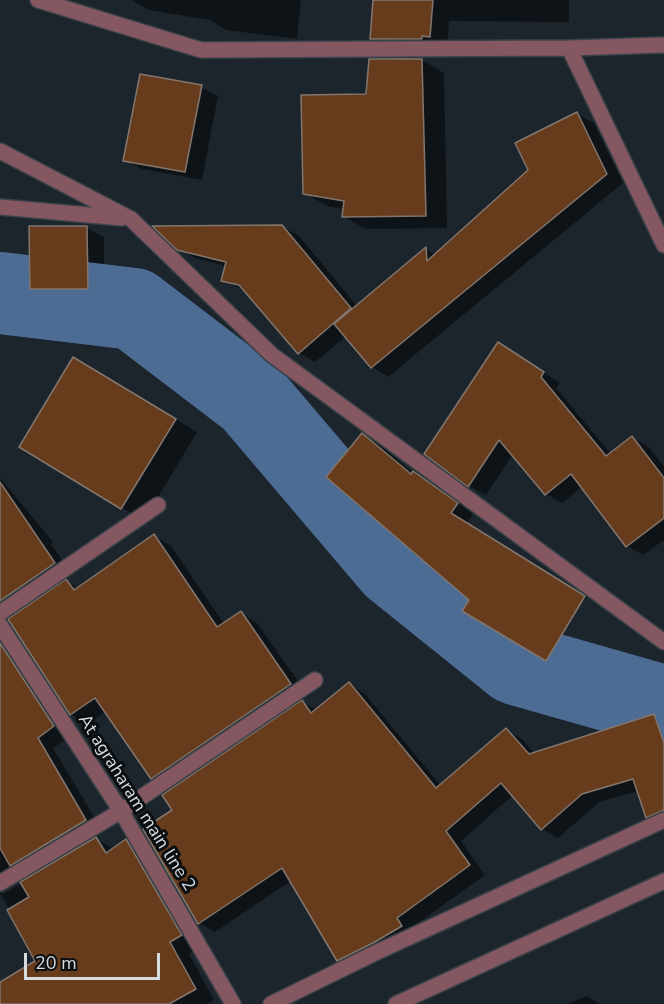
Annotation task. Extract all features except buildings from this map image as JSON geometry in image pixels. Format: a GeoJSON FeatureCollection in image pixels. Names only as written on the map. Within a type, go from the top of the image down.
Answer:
{"type":"FeatureCollection","features":[{"type":"Feature","properties":{"kind":"street"},"geometry":{"type":"LineString","coordinates":[[38,0],[201,50],[569,48],[664,45]]}},
{"type":"Feature","properties":{"kind":"street"},"geometry":{"type":"LineString","coordinates":[[569,48],[664,245]]}},
{"type":"Feature","properties":{"kind":"street"},"geometry":{"type":"LineString","coordinates":[[0,151],[131,219],[272,355],[664,642]]}},
{"type":"Feature","properties":{"kind":"street"},"geometry":{"type":"LineString","coordinates":[[0,207],[131,219]]}},
{"type":"Feature","properties":{"kind":"street"},"geometry":{"type":"LineString","coordinates":[[0,613],[158,505]]}},
{"type":"Feature","properties":{"kind":"street","name":"At agraharam main line 2"},"geometry":{"type":"LineString","coordinates":[[0,625],[121,811],[233,1004]]}},
{"type":"Feature","properties":{"kind":"street"},"geometry":{"type":"LineString","coordinates":[[0,883],[121,811],[315,680]]}},
{"type":"Feature","properties":{"kind":"street"},"geometry":{"type":"LineString","coordinates":[[271,1004],[377,952],[664,820]]}},
{"type":"Feature","properties":{"kind":"street"},"geometry":{"type":"LineString","coordinates":[[396,1004],[664,881]]}},
{"type":"Feature","properties":{"kind":"waterway"},"geometry":{"type":"LineString","coordinates":[[0,293],[134,309],[252,399],[394,566],[516,664],[664,706]]}}]}
